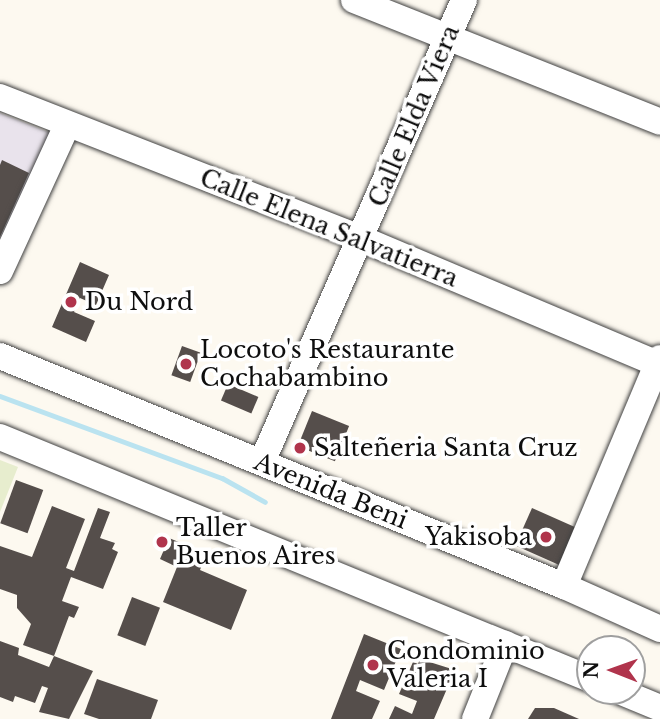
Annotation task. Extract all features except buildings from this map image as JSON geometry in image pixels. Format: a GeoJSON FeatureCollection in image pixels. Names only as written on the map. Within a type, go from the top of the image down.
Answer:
{"type":"FeatureCollection","features":[{"type":"Feature","properties":{"kind":"street"},"geometry":{"type":"LineString","coordinates":[[354,0],[660,122]]}},
{"type":"Feature","properties":{"kind":"street","name":"Calle Elda Viera"},"geometry":{"type":"LineString","coordinates":[[262,462],[362,239],[464,0]]}},
{"type":"Feature","properties":{"kind":"street","name":"Calle Elena Salvatierra"},"geometry":{"type":"LineString","coordinates":[[0,97],[362,239],[659,362]]}},
{"type":"Feature","properties":{"kind":"street"},"geometry":{"type":"LineString","coordinates":[[0,271],[67,125]]}},
{"type":"Feature","properties":{"kind":"street","name":"Avenida Beni"},"geometry":{"type":"LineString","coordinates":[[0,356],[564,586],[660,629]]}},
{"type":"Feature","properties":{"kind":"street"},"geometry":{"type":"LineString","coordinates":[[564,586],[659,362]]}},
{"type":"Feature","properties":{"kind":"street"},"geometry":{"type":"LineString","coordinates":[[0,437],[576,673]]}},
{"type":"Feature","properties":{"kind":"street"},"geometry":{"type":"LineString","coordinates":[[475,719],[505,645]]}},
{"type":"Feature","properties":{"kind":"shaded area"},"geometry":{"type":"Polygon","coordinates":[[[0,113],[53,134],[0,249],[0,113]]]}},
{"type":"Feature","properties":{"kind":"green space"},"geometry":{"type":"Polygon","coordinates":[[[0,460],[18,467],[0,512],[0,460]]]}},
{"type":"Feature","properties":{"kind":"waterway"},"geometry":{"type":"LineString","coordinates":[[0,396],[222,478],[265,502]]}},
{"type":"Feature","properties":{"kind":"place","name":"Du Nord"},"geometry":{"type":"Point","coordinates":[71,302]}},
{"type":"Feature","properties":{"kind":"place","name":"Locoto's Restaurante Cochabambino"},"geometry":{"type":"Point","coordinates":[186,364]}},
{"type":"Feature","properties":{"kind":"place","name":"Salteñeria Santa Cruz"},"geometry":{"type":"Point","coordinates":[300,448]}},
{"type":"Feature","properties":{"kind":"place","name":"Yakisoba"},"geometry":{"type":"Point","coordinates":[546,537]}},
{"type":"Feature","properties":{"kind":"place","name":"Taller Buenos Aires"},"geometry":{"type":"Point","coordinates":[162,542]}},
{"type":"Feature","properties":{"kind":"place","name":"Condominio Valeria I"},"geometry":{"type":"Point","coordinates":[373,665]}}]}
